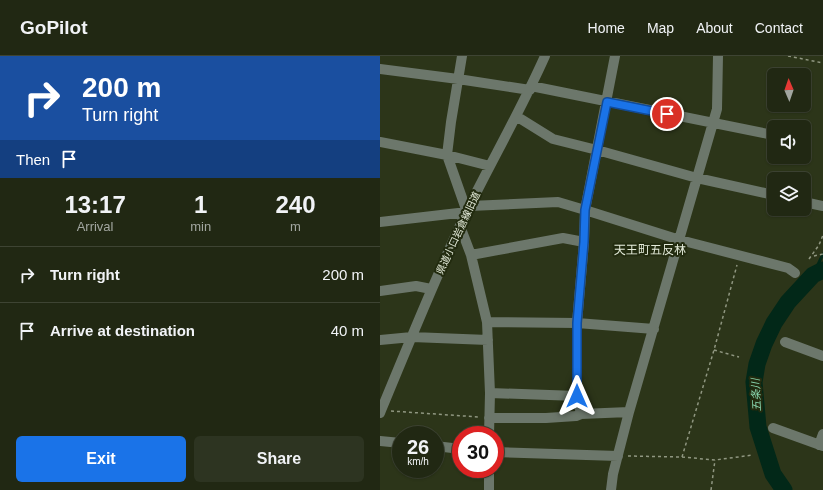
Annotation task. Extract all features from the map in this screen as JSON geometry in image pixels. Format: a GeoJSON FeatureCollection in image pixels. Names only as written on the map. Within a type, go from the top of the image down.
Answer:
{"type":"FeatureCollection","features":[{"type":"Feature","properties":{"kind":"street"},"geometry":{"type":"LineString","coordinates":[[462,56],[447,155],[468,209]]}},
{"type":"Feature","properties":{"kind":"street","name":"県道小口岩倉線旧道"},"geometry":{"type":"LineString","coordinates":[[381,412],[431,289],[460,226],[545,56]]}},
{"type":"Feature","properties":{"kind":"street"},"geometry":{"type":"LineString","coordinates":[[581,414],[577,396],[577,323],[584,242],[585,210],[616,56]]}},
{"type":"Feature","properties":{"kind":"street"},"geometry":{"type":"LineString","coordinates":[[611,490],[613,474],[629,412],[717,109],[718,56]]}},
{"type":"Feature","properties":{"kind":"street"},"geometry":{"type":"LineString","coordinates":[[380,69],[530,88],[767,134]]}},
{"type":"Feature","properties":{"kind":"street"},"geometry":{"type":"LineString","coordinates":[[516,116],[553,139],[697,178],[767,193]]}},
{"type":"Feature","properties":{"kind":"street"},"geometry":{"type":"LineString","coordinates":[[380,142],[447,155],[490,166]]}},
{"type":"Feature","properties":{"kind":"street"},"geometry":{"type":"LineString","coordinates":[[380,222],[468,209],[558,202],[680,240],[788,268],[795,273]]}},
{"type":"Feature","properties":{"kind":"street"},"geometry":{"type":"LineString","coordinates":[[811,203],[823,206]]}},
{"type":"Feature","properties":{"kind":"street"},"geometry":{"type":"LineString","coordinates":[[460,226],[471,255],[487,322],[490,393],[489,426]]}},
{"type":"Feature","properties":{"kind":"street"},"geometry":{"type":"LineString","coordinates":[[471,255],[563,238],[584,242]]}},
{"type":"Feature","properties":{"kind":"street"},"geometry":{"type":"LineString","coordinates":[[380,291],[416,286],[431,289]]}},
{"type":"Feature","properties":{"kind":"street"},"geometry":{"type":"LineString","coordinates":[[487,322],[577,323],[654,329]]}},
{"type":"Feature","properties":{"kind":"street"},"geometry":{"type":"LineString","coordinates":[[380,340],[412,337],[488,340]]}},
{"type":"Feature","properties":{"kind":"street"},"geometry":{"type":"LineString","coordinates":[[784,342],[823,356]]}},
{"type":"Feature","properties":{"kind":"street"},"geometry":{"type":"LineString","coordinates":[[490,393],[577,396]]}},
{"type":"Feature","properties":{"kind":"street"},"geometry":{"type":"LineString","coordinates":[[489,418],[546,418],[576,416],[581,414],[629,412]]}},
{"type":"Feature","properties":{"kind":"street"},"geometry":{"type":"LineString","coordinates":[[773,428],[821,445],[823,434]]}},
{"type":"Feature","properties":{"kind":"street"},"geometry":{"type":"LineString","coordinates":[[380,441],[392,442]]}},
{"type":"Feature","properties":{"kind":"street"},"geometry":{"type":"LineString","coordinates":[[504,452],[618,456]]}},
{"type":"Feature","properties":{"kind":"street"},"geometry":{"type":"LineString","coordinates":[[489,478],[489,490]]}},
{"type":"Feature","properties":{"kind":"path"},"geometry":{"type":"LineString","coordinates":[[788,56],[823,64]]}},
{"type":"Feature","properties":{"kind":"path"},"geometry":{"type":"LineString","coordinates":[[809,259],[819,245],[823,235]]}},
{"type":"Feature","properties":{"kind":"path"},"geometry":{"type":"LineString","coordinates":[[814,256],[823,254]]}},
{"type":"Feature","properties":{"kind":"path"},"geometry":{"type":"LineString","coordinates":[[682,457],[714,350],[740,255]]}},
{"type":"Feature","properties":{"kind":"path"},"geometry":{"type":"LineString","coordinates":[[714,350],[739,357]]}},
{"type":"Feature","properties":{"kind":"path"},"geometry":{"type":"LineString","coordinates":[[381,412],[489,418]]}},
{"type":"Feature","properties":{"kind":"path"},"geometry":{"type":"LineString","coordinates":[[618,456],[682,457],[715,460],[754,455]]}},
{"type":"Feature","properties":{"kind":"path"},"geometry":{"type":"LineString","coordinates":[[711,490],[715,460]]}},
{"type":"Feature","properties":{"kind":"waterway"},"geometry":{"type":"LineString","coordinates":[[813,275],[823,254]]}},
{"type":"Feature","properties":{"kind":"waterway","name":"五条川"},"geometry":{"type":"LineString","coordinates":[[784,490],[773,474],[758,427],[754,382],[757,364],[774,323],[788,302],[813,275],[823,270]]}},
{"type":"Feature","properties":{"kind":"district","name":"天王町五反林"},"geometry":{"type":"Point","coordinates":[650,250]}},
{"type":"Feature","properties":{"kind":"route"},"geometry":{"type":"LineString","coordinates":[[577,396],[577,323],[584,242],[585,210],[607,102],[667,114]]}}]}
